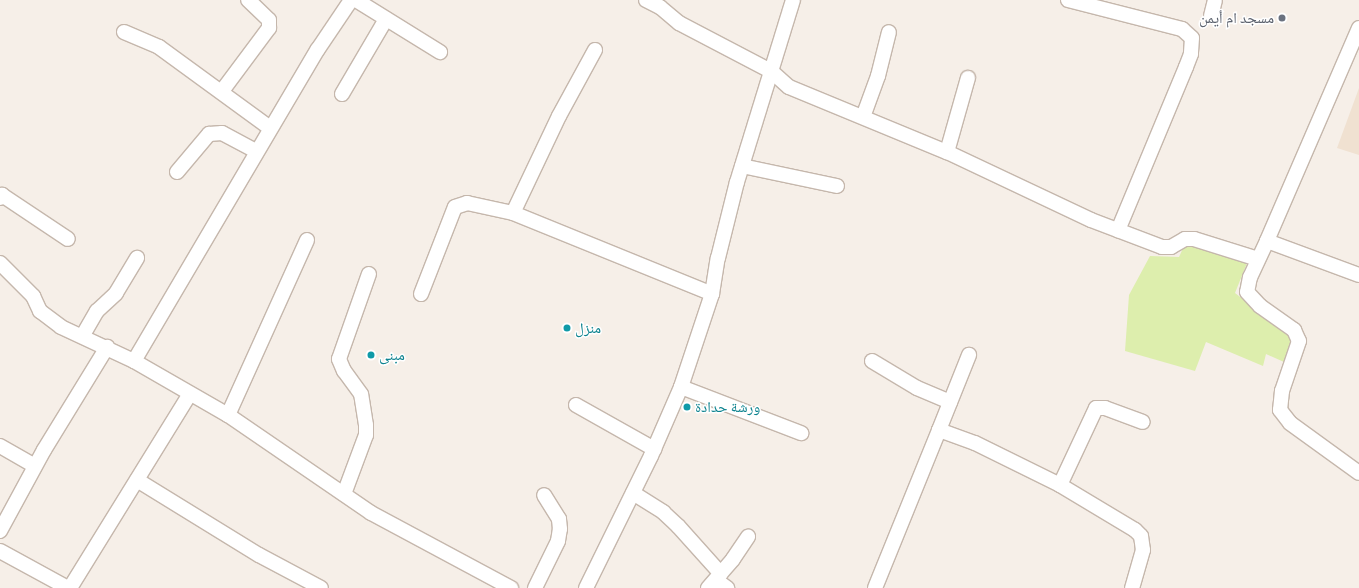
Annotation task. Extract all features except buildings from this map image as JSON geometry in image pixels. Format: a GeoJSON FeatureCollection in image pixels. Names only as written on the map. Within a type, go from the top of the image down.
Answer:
{"type":"FeatureCollection","features":[{"type":"Feature","properties":{"kind":"street"},"geometry":{"type":"LineString","coordinates":[[222,91],[269,28],[269,20],[248,0]]}},
{"type":"Feature","properties":{"kind":"street"},"geometry":{"type":"LineString","coordinates":[[134,360],[256,151],[351,0]]}},
{"type":"Feature","properties":{"kind":"street"},"geometry":{"type":"LineString","coordinates":[[356,0],[440,52]]}},
{"type":"Feature","properties":{"kind":"street"},"geometry":{"type":"LineString","coordinates":[[646,0],[661,4],[671,19],[770,71],[789,87],[947,152],[1118,230],[1162,247],[1171,248],[1185,239],[1194,239],[1258,259]]}},
{"type":"Feature","properties":{"kind":"street"},"geometry":{"type":"LineString","coordinates":[[586,588],[654,449],[681,387],[712,294],[727,218],[770,71],[793,0]]}},
{"type":"Feature","properties":{"kind":"street"},"geometry":{"type":"LineString","coordinates":[[1068,0],[1182,29],[1192,38],[1192,46],[1186,67],[1118,230]]}},
{"type":"Feature","properties":{"kind":"street"},"geometry":{"type":"LineString","coordinates":[[1211,16],[1215,0]]}},
{"type":"Feature","properties":{"kind":"street"},"geometry":{"type":"LineString","coordinates":[[342,94],[386,19]]}},
{"type":"Feature","properties":{"kind":"street"},"geometry":{"type":"LineString","coordinates":[[1359,28],[1258,259],[1247,292],[1260,306],[1294,330],[1299,341],[1280,404],[1283,416],[1359,473]]}},
{"type":"Feature","properties":{"kind":"street"},"geometry":{"type":"LineString","coordinates":[[124,32],[159,47],[222,91],[254,118],[270,128]]}},
{"type":"Feature","properties":{"kind":"street"},"geometry":{"type":"LineString","coordinates":[[863,117],[878,76],[889,32]]}},
{"type":"Feature","properties":{"kind":"street"},"geometry":{"type":"LineString","coordinates":[[513,213],[559,116],[596,50]]}},
{"type":"Feature","properties":{"kind":"street"},"geometry":{"type":"LineString","coordinates":[[947,152],[968,78]]}},
{"type":"Feature","properties":{"kind":"street"},"geometry":{"type":"LineString","coordinates":[[177,172],[209,134],[222,133],[256,151]]}},
{"type":"Feature","properties":{"kind":"street"},"geometry":{"type":"LineString","coordinates":[[742,166],[837,186]]}},
{"type":"Feature","properties":{"kind":"street"},"geometry":{"type":"LineString","coordinates":[[0,198],[2,195],[68,239]]}},
{"type":"Feature","properties":{"kind":"street"},"geometry":{"type":"LineString","coordinates":[[421,294],[455,207],[467,203],[513,213],[712,294]]}},
{"type":"Feature","properties":{"kind":"street"},"geometry":{"type":"LineString","coordinates":[[228,415],[307,240]]}},
{"type":"Feature","properties":{"kind":"street"},"geometry":{"type":"LineString","coordinates":[[1266,241],[1359,275]]}},
{"type":"Feature","properties":{"kind":"street"},"geometry":{"type":"LineString","coordinates":[[83,335],[97,311],[116,293],[137,258]]}},
{"type":"Feature","properties":{"kind":"street"},"geometry":{"type":"LineString","coordinates":[[0,263],[33,296],[40,311],[61,327],[83,335],[134,360],[189,394],[228,415],[371,513],[511,588]]}},
{"type":"Feature","properties":{"kind":"street"},"geometry":{"type":"LineString","coordinates":[[344,494],[366,434],[366,425],[361,394],[344,371],[339,359],[340,350],[369,274]]}},
{"type":"Feature","properties":{"kind":"street"},"geometry":{"type":"LineString","coordinates":[[0,531],[35,466],[107,347]]}},
{"type":"Feature","properties":{"kind":"street"},"geometry":{"type":"LineString","coordinates":[[875,588],[969,355]]}},
{"type":"Feature","properties":{"kind":"street"},"geometry":{"type":"LineString","coordinates":[[872,361],[917,388],[950,402]]}},
{"type":"Feature","properties":{"kind":"street"},"geometry":{"type":"LineString","coordinates":[[681,387],[801,433]]}},
{"type":"Feature","properties":{"kind":"street"},"geometry":{"type":"LineString","coordinates":[[0,551],[69,588],[189,394]]}},
{"type":"Feature","properties":{"kind":"street"},"geometry":{"type":"LineString","coordinates":[[576,405],[654,449]]}},
{"type":"Feature","properties":{"kind":"street"},"geometry":{"type":"LineString","coordinates":[[1060,485],[1096,408],[1105,408],[1143,422]]}},
{"type":"Feature","properties":{"kind":"street"},"geometry":{"type":"LineString","coordinates":[[939,430],[975,443],[1060,485],[1140,536],[1143,550],[1132,588]]}},
{"type":"Feature","properties":{"kind":"street"},"geometry":{"type":"LineString","coordinates":[[0,446],[35,466]]}},
{"type":"Feature","properties":{"kind":"street"},"geometry":{"type":"LineString","coordinates":[[137,480],[259,555],[320,588]]}},
{"type":"Feature","properties":{"kind":"street"},"geometry":{"type":"LineString","coordinates":[[633,493],[668,517],[694,542],[718,583],[748,538]]}},
{"type":"Feature","properties":{"kind":"street"},"geometry":{"type":"LineString","coordinates":[[535,588],[558,541],[560,529],[559,519],[544,495]]}},
{"type":"Feature","properties":{"kind":"shaded area"},"geometry":{"type":"Polygon","coordinates":[[[1359,88],[1359,155],[1337,148],[1359,88]]]}},
{"type":"Feature","properties":{"kind":"green space"},"geometry":{"type":"Polygon","coordinates":[[[1185,244],[1247,263],[1235,293],[1295,339],[1284,362],[1266,354],[1263,366],[1206,342],[1195,371],[1125,351],[1129,295],[1150,256],[1179,257],[1185,244]]]}},
{"type":"Feature","properties":{"kind":"place","name":"مسجد ام أيمن"},"geometry":{"type":"Point","coordinates":[1282,18]}},
{"type":"Feature","properties":{"kind":"place","name":"منزل"},"geometry":{"type":"Point","coordinates":[567,328]}},
{"type":"Feature","properties":{"kind":"place","name":"مبنى"},"geometry":{"type":"Point","coordinates":[371,355]}},
{"type":"Feature","properties":{"kind":"place","name":"ورشة حدادة"},"geometry":{"type":"Point","coordinates":[687,407]}}]}
